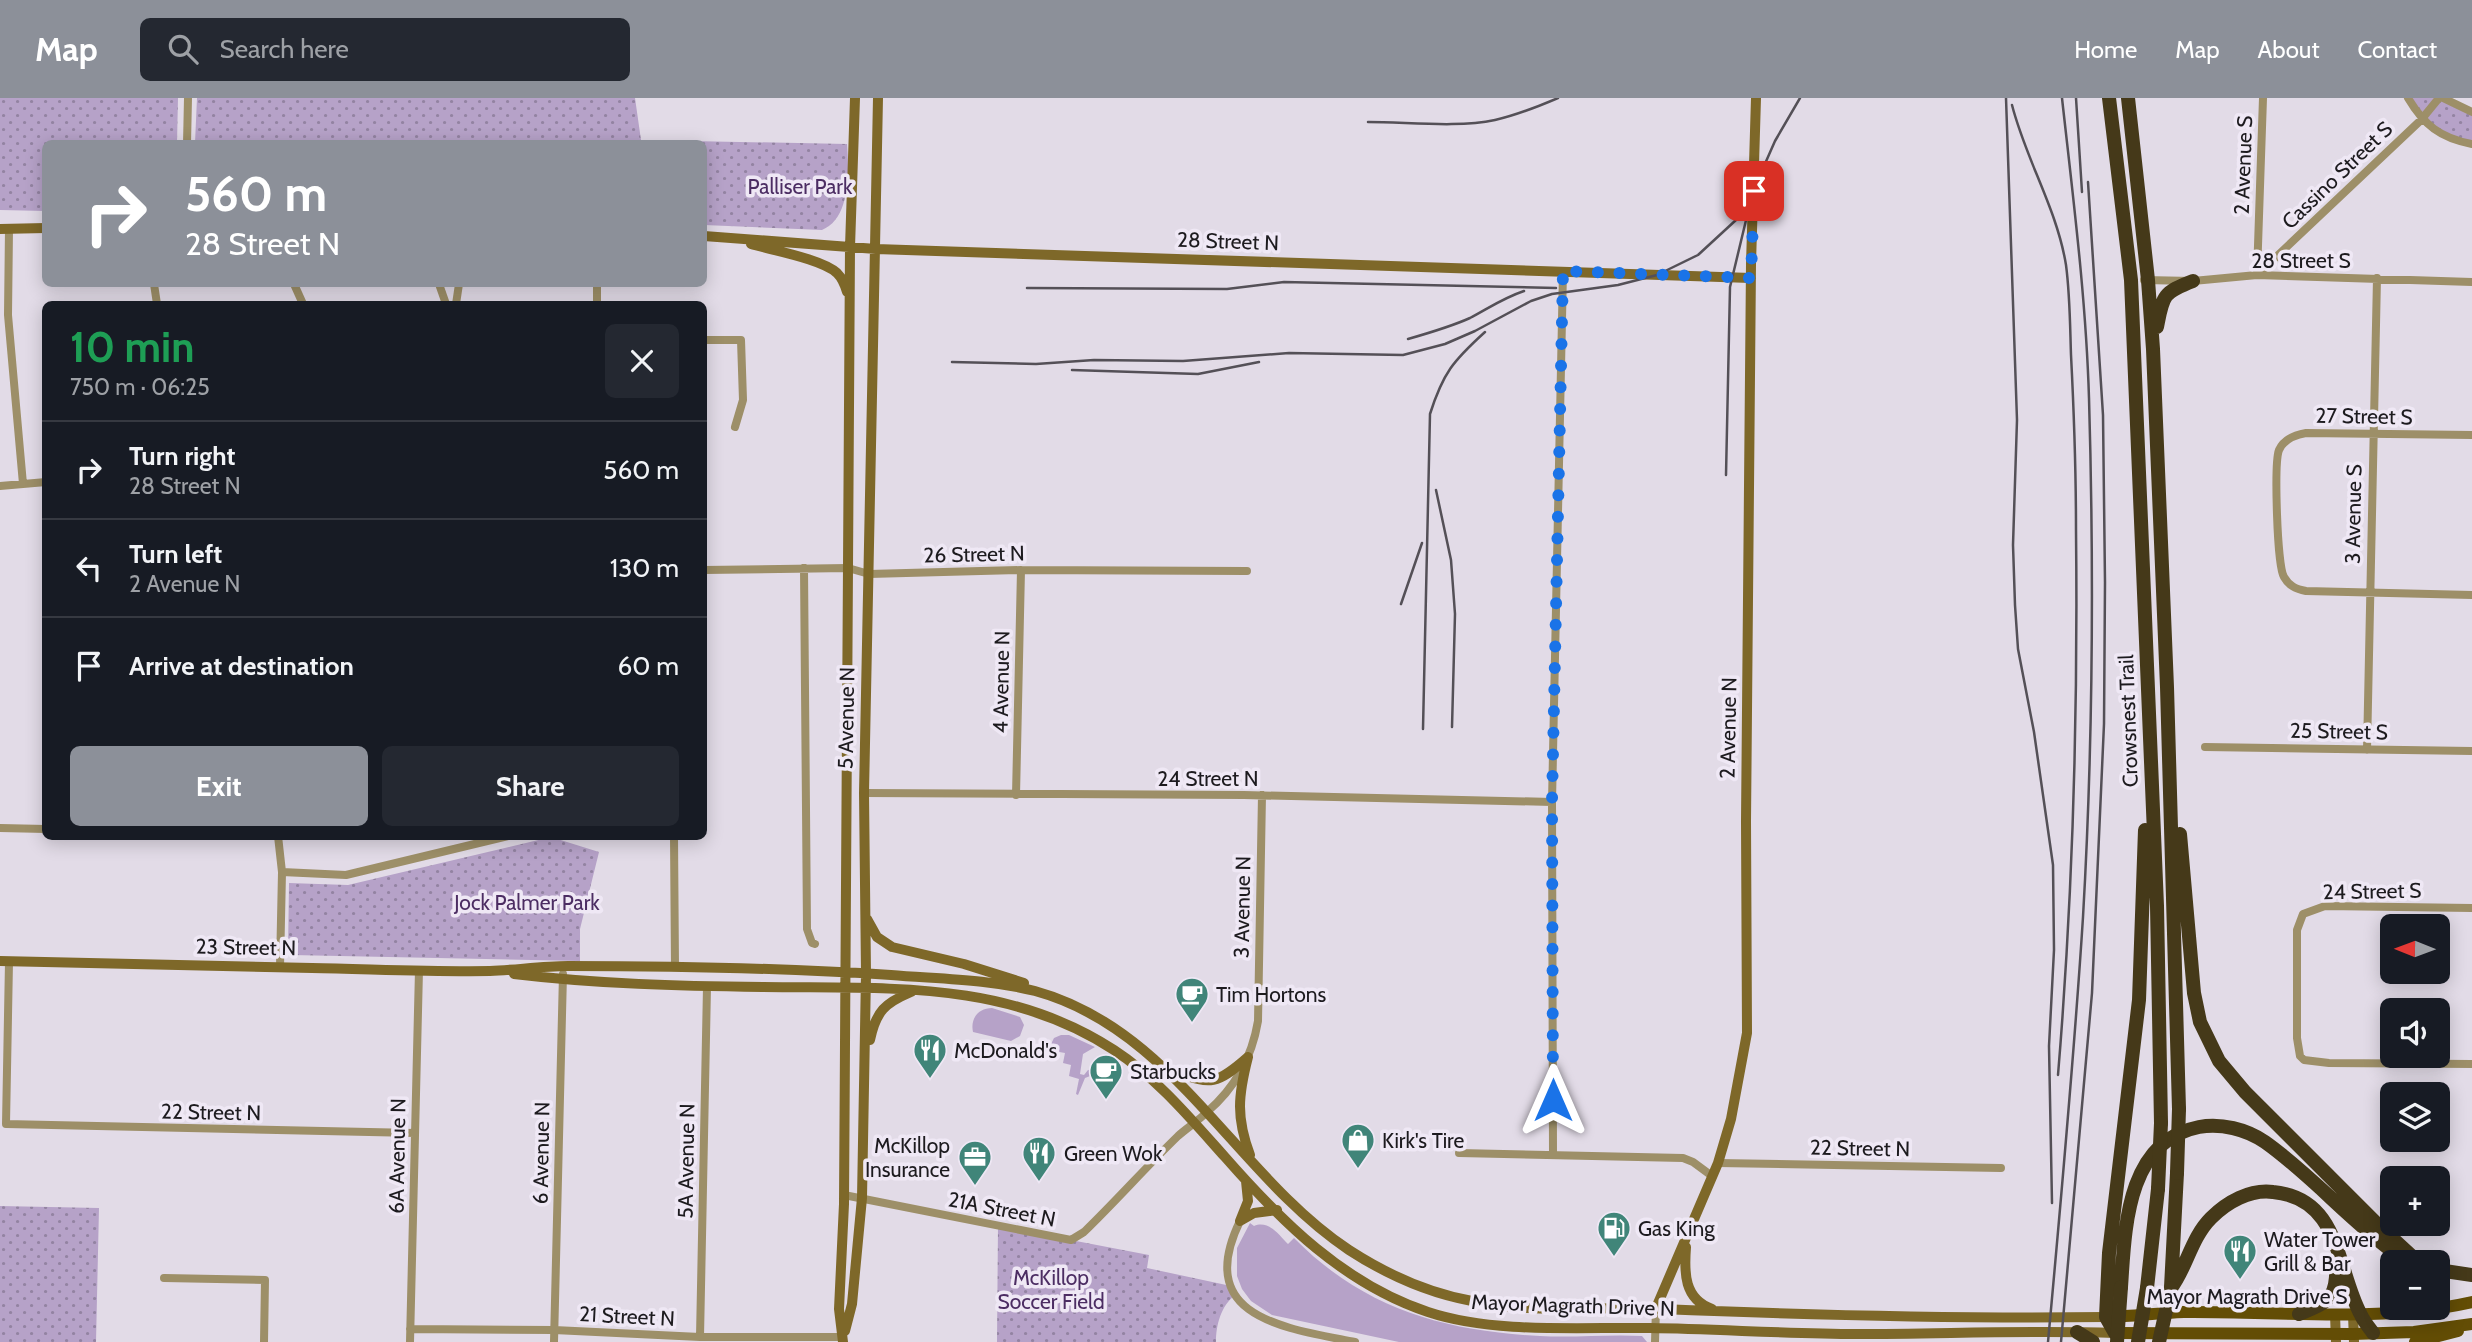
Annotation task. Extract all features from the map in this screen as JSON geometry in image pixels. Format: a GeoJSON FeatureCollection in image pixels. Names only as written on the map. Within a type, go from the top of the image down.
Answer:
{"type":"FeatureCollection","features":[{"type":"Feature","properties":{"kind":"highway","name":"Crowsnest Trail"},"geometry":{"type":"LineString","coordinates":[[2109,98],[2131,280],[2157,906],[2161,1123],[2158,1189],[2138,1342]]}},
{"type":"Feature","properties":{"kind":"highway","name":"Crowsnest Trail"},"geometry":{"type":"LineString","coordinates":[[2128,98],[2148,280],[2152,349],[2167,687],[2179,1109],[2171,1288],[2160,1342]]}},
{"type":"Feature","properties":{"kind":"highway"},"geometry":{"type":"LineString","coordinates":[[2152,349],[2162,299],[2173,289],[2193,281]]}},
{"type":"Feature","properties":{"kind":"highway"},"geometry":{"type":"LineString","coordinates":[[2167,687],[2194,993],[2208,1043],[2238,1085],[2404,1250]]}},
{"type":"Feature","properties":{"kind":"highway"},"geometry":{"type":"LineString","coordinates":[[2116,1338],[2106,1317],[2113,1208],[2139,1000],[2147,688]]}},
{"type":"Feature","properties":{"kind":"highway"},"geometry":{"type":"LineString","coordinates":[[2116,1338],[2125,1233],[2133,1192],[2140,1173],[2159,1148],[2190,1129],[2210,1125],[2227,1127],[2263,1140],[2391,1250]]}},
{"type":"Feature","properties":{"kind":"highway"},"geometry":{"type":"LineString","coordinates":[[2171,1288],[2179,1278],[2196,1239],[2210,1219],[2250,1193],[2279,1192],[2309,1204],[2325,1222],[2335,1242],[2356,1314],[2373,1333]]}},
{"type":"Feature","properties":{"kind":"highway"},"geometry":{"type":"LineString","coordinates":[[2299,1314],[2324,1304],[2335,1290],[2335,1242]]}},
{"type":"Feature","properties":{"kind":"highway"},"geometry":{"type":"LineString","coordinates":[[2450,1272],[2472,1275]]}},
{"type":"Feature","properties":{"kind":"highway"},"geometry":{"type":"LineString","coordinates":[[2077,1332],[2094,1342]]}},
{"type":"Feature","properties":{"kind":"main road","name":"5 Avenue N"},"geometry":{"type":"LineString","coordinates":[[843,1340],[839,1309],[845,1195],[850,247],[855,98]]}},
{"type":"Feature","properties":{"kind":"main road","name":"5 Avenue N"},"geometry":{"type":"LineString","coordinates":[[843,1340],[852,1304],[863,1198],[866,989],[864,793],[878,98]]}},
{"type":"Feature","properties":{"kind":"main road","name":"2 Avenue N"},"geometry":{"type":"LineString","coordinates":[[1656,1308],[1718,1163],[1731,1119],[1747,1033],[1746,822],[1751,278],[1756,98]]}},
{"type":"Feature","properties":{"kind":"main road"},"geometry":{"type":"LineString","coordinates":[[5,229],[42,229]]}},
{"type":"Feature","properties":{"kind":"main road","name":"28 Street N"},"geometry":{"type":"LineString","coordinates":[[707,236],[876,249],[1751,278]]}},
{"type":"Feature","properties":{"kind":"main road"},"geometry":{"type":"LineString","coordinates":[[725,237],[813,261],[835,270],[842,279],[850,305]]}},
{"type":"Feature","properties":{"kind":"main road"},"geometry":{"type":"LineString","coordinates":[[866,916],[877,937],[892,947],[1004,975],[1045,994]]}},
{"type":"Feature","properties":{"kind":"main road","name":"23 Street N"},"geometry":{"type":"LineString","coordinates":[[5,961],[491,971],[563,966],[675,967],[847,973]]}},
{"type":"Feature","properties":{"kind":"main road","name":"23 Street N"},"geometry":{"type":"LineString","coordinates":[[491,971],[563,980],[847,989]]}},
{"type":"Feature","properties":{"kind":"main road","name":"Mayor Magrath Drive N"},"geometry":{"type":"LineString","coordinates":[[847,973],[997,984],[1045,994],[1079,1008],[1117,1030],[1149,1054],[1208,1112],[1274,1186],[1337,1241],[1380,1268],[1426,1288],[1476,1303],[1518,1307],[1656,1308],[1720,1312],[2106,1317]]}},
{"type":"Feature","properties":{"kind":"main road","name":"Mayor Magrath Drive N"},"geometry":{"type":"LineString","coordinates":[[847,989],[949,992],[993,999],[1073,1028],[1114,1050],[1157,1083],[1246,1181],[1322,1255],[1368,1286],[1428,1312],[1491,1325],[1854,1334],[2077,1332],[2116,1338]]}},
{"type":"Feature","properties":{"kind":"main road"},"geometry":{"type":"LineString","coordinates":[[865,1060],[871,1033],[880,1012],[886,1004],[915,990]]}},
{"type":"Feature","properties":{"kind":"main road"},"geometry":{"type":"LineString","coordinates":[[1162,1067],[1207,1082],[1216,1081],[1231,1073],[1248,1057]]}},
{"type":"Feature","properties":{"kind":"main road"},"geometry":{"type":"LineString","coordinates":[[1248,1057],[1238,1108],[1242,1135],[1252,1161]]}},
{"type":"Feature","properties":{"kind":"main road"},"geometry":{"type":"LineString","coordinates":[[1240,1221],[1248,1201],[1246,1181]]}},
{"type":"Feature","properties":{"kind":"main road"},"geometry":{"type":"LineString","coordinates":[[1240,1221],[1254,1213],[1277,1210]]}},
{"type":"Feature","properties":{"kind":"main road"},"geometry":{"type":"LineString","coordinates":[[1687,1237],[1687,1286],[1698,1302],[1720,1312]]}},
{"type":"Feature","properties":{"kind":"main road","name":"Mayor Magrath Drive S"},"geometry":{"type":"LineString","coordinates":[[2106,1317],[2184,1312],[2356,1314],[2433,1310],[2472,1302]]}},
{"type":"Feature","properties":{"kind":"main road"},"geometry":{"type":"LineString","coordinates":[[2335,1314],[2335,1338]]}},
{"type":"Feature","properties":{"kind":"main road"},"geometry":{"type":"LineString","coordinates":[[2353,1338],[2356,1314]]}},
{"type":"Feature","properties":{"kind":"main road"},"geometry":{"type":"LineString","coordinates":[[2415,1342],[2444,1336],[2472,1325]]}},
{"type":"Feature","properties":{"kind":"main road","name":"Mayor Magrath Drive S"},"geometry":{"type":"LineString","coordinates":[[2116,1338],[2353,1338],[2373,1333],[2414,1332],[2472,1325]]}},
{"type":"Feature","properties":{"kind":"street"},"geometry":{"type":"LineString","coordinates":[[187,140],[188,98]]}},
{"type":"Feature","properties":{"kind":"street","name":"2 Avenue S"},"geometry":{"type":"LineString","coordinates":[[2258,275],[2263,98]]}},
{"type":"Feature","properties":{"kind":"street"},"geometry":{"type":"LineString","coordinates":[[2408,98],[2421,120],[2453,140],[2472,144]]}},
{"type":"Feature","properties":{"kind":"street"},"geometry":{"type":"LineString","coordinates":[[2441,98],[2472,113]]}},
{"type":"Feature","properties":{"kind":"street","name":"Cassino Street S"},"geometry":{"type":"LineString","coordinates":[[2258,275],[2441,98]]}},
{"type":"Feature","properties":{"kind":"street"},"geometry":{"type":"LineString","coordinates":[[5,229],[8,315],[23,484]]}},
{"type":"Feature","properties":{"kind":"street"},"geometry":{"type":"LineString","coordinates":[[1553,1154],[1552,802],[1563,271]]}},
{"type":"Feature","properties":{"kind":"street","name":"28 Street S"},"geometry":{"type":"LineString","coordinates":[[2131,280],[2193,281],[2258,275],[2472,282]]}},
{"type":"Feature","properties":{"kind":"street","name":"3 Avenue S"},"geometry":{"type":"LineString","coordinates":[[2367,750],[2377,278]]}},
{"type":"Feature","properties":{"kind":"street"},"geometry":{"type":"LineString","coordinates":[[707,340],[741,340],[743,400],[735,426]]}},
{"type":"Feature","properties":{"kind":"street","name":"27 Street S"},"geometry":{"type":"LineString","coordinates":[[2371,593],[2306,591],[2289,583],[2281,570],[2277,459],[2282,445],[2289,438],[2306,433],[2472,435]]}},
{"type":"Feature","properties":{"kind":"street"},"geometry":{"type":"LineString","coordinates":[[0,486],[42,482]]}},
{"type":"Feature","properties":{"kind":"street","name":"5 Avenue N"},"geometry":{"type":"LineString","coordinates":[[804,568],[807,929],[812,943],[815,944]]}},
{"type":"Feature","properties":{"kind":"street","name":"26 Street N"},"geometry":{"type":"LineString","coordinates":[[707,570],[848,568],[869,574],[1021,570],[1247,571]]}},
{"type":"Feature","properties":{"kind":"street","name":"4 Avenue N"},"geometry":{"type":"LineString","coordinates":[[1016,795],[1021,570]]}},
{"type":"Feature","properties":{"kind":"street"},"geometry":{"type":"LineString","coordinates":[[2371,593],[2472,595]]}},
{"type":"Feature","properties":{"kind":"street","name":"25 Street S"},"geometry":{"type":"LineString","coordinates":[[2205,747],[2472,751]]}},
{"type":"Feature","properties":{"kind":"street","name":"24 Street N"},"geometry":{"type":"LineString","coordinates":[[864,793],[1262,795],[1552,802]]}},
{"type":"Feature","properties":{"kind":"street","name":"3 Avenue N"},"geometry":{"type":"LineString","coordinates":[[1071,1240],[1084,1232],[1179,1136],[1208,1112],[1236,1080],[1248,1057],[1258,1021],[1262,795]]}},
{"type":"Feature","properties":{"kind":"street"},"geometry":{"type":"LineString","coordinates":[[0,828],[42,829]]}},
{"type":"Feature","properties":{"kind":"street"},"geometry":{"type":"LineString","coordinates":[[278,840],[282,872],[280,967]]}},
{"type":"Feature","properties":{"kind":"street"},"geometry":{"type":"LineString","coordinates":[[282,872],[346,875],[491,840]]}},
{"type":"Feature","properties":{"kind":"street"},"geometry":{"type":"LineString","coordinates":[[674,840],[675,967]]}},
{"type":"Feature","properties":{"kind":"street","name":"24 Street S"},"geometry":{"type":"LineString","coordinates":[[2472,908],[2325,906],[2303,914],[2297,930],[2297,1038],[2300,1056],[2304,1060],[2329,1063],[2472,1064]]}},
{"type":"Feature","properties":{"kind":"street","name":"22 Street N"},"geometry":{"type":"LineString","coordinates":[[5,961],[6,1124],[415,1133]]}},
{"type":"Feature","properties":{"kind":"street","name":"6 Avenue N"},"geometry":{"type":"LineString","coordinates":[[554,1342],[563,966]]}},
{"type":"Feature","properties":{"kind":"street","name":"6A Avenue N"},"geometry":{"type":"LineString","coordinates":[[410,1342],[419,970]]}},
{"type":"Feature","properties":{"kind":"street","name":"5A Avenue N"},"geometry":{"type":"LineString","coordinates":[[700,1337],[707,986]]}},
{"type":"Feature","properties":{"kind":"street"},"geometry":{"type":"LineString","coordinates":[[1459,1153],[1683,1158],[1713,1175]]}},
{"type":"Feature","properties":{"kind":"street","name":"22 Street N"},"geometry":{"type":"LineString","coordinates":[[1718,1163],[2001,1168]]}},
{"type":"Feature","properties":{"kind":"street","name":"21A Street N"},"geometry":{"type":"LineString","coordinates":[[845,1195],[1071,1240]]}},
{"type":"Feature","properties":{"kind":"street"},"geometry":{"type":"LineString","coordinates":[[1240,1221],[1228,1250],[1227,1270],[1231,1286],[1240,1302],[1267,1321],[1355,1342]]}},
{"type":"Feature","properties":{"kind":"street"},"geometry":{"type":"LineString","coordinates":[[164,1278],[265,1280],[264,1342]]}},
{"type":"Feature","properties":{"kind":"street","name":"2 Avenue N"},"geometry":{"type":"LineString","coordinates":[[1655,1342],[1656,1308]]}},
{"type":"Feature","properties":{"kind":"street","name":"21 Street N"},"geometry":{"type":"LineString","coordinates":[[410,1329],[554,1330],[843,1340]]}},
{"type":"Feature","properties":{"kind":"green space"},"geometry":{"type":"Polygon","coordinates":[[[0,98],[178,98],[177,140],[42,140],[42,211],[0,210],[0,98]]]}},
{"type":"Feature","properties":{"kind":"green space","name":"Palliser Park"},"geometry":{"type":"Polygon","coordinates":[[[197,98],[635,98],[641,140],[195,140],[197,98]]]}},
{"type":"Feature","properties":{"kind":"green space"},"geometry":{"type":"Polygon","coordinates":[[[2408,98],[2443,98],[2472,112],[2472,144],[2443,135],[2408,98]]]}},
{"type":"Feature","properties":{"kind":"green space","name":"Palliser Park"},"geometry":{"type":"Polygon","coordinates":[[[707,141],[847,144],[848,179],[843,205],[831,224],[822,230],[707,225],[707,141]]]}},
{"type":"Feature","properties":{"kind":"green space","name":"Jock Palmer Park"},"geometry":{"type":"Polygon","coordinates":[[[538,840],[561,840],[599,852],[580,929],[580,961],[288,953],[289,883],[348,885],[538,840]]]}},
{"type":"Feature","properties":{"kind":"green space"},"geometry":{"type":"Polygon","coordinates":[[[992,1008],[1020,1017],[1024,1025],[1020,1036],[1011,1041],[973,1032],[976,1015],[992,1008]]]}},
{"type":"Feature","properties":{"kind":"green space"},"geometry":{"type":"Polygon","coordinates":[[[1069,1035],[1095,1047],[1083,1054],[1080,1074],[1084,1075],[1088,1070],[1097,1068],[1098,1073],[1085,1078],[1078,1095],[1079,1079],[1069,1076],[1071,1065],[1063,1063],[1065,1053],[1048,1050],[1054,1038],[1069,1035]]]}},
{"type":"Feature","properties":{"kind":"green space"},"geometry":{"type":"Polygon","coordinates":[[[0,1206],[99,1208],[96,1342],[0,1342],[0,1206]]]}},
{"type":"Feature","properties":{"kind":"green space"},"geometry":{"type":"Polygon","coordinates":[[[1250,1223],[1254,1226],[1269,1227],[1288,1244],[1294,1238],[1348,1283],[1377,1299],[1438,1322],[1471,1329],[1540,1336],[1642,1336],[1647,1342],[1399,1342],[1272,1315],[1251,1301],[1237,1276],[1237,1248],[1250,1223]]]}},
{"type":"Feature","properties":{"kind":"green space","name":"McKillop Soccer Field"},"geometry":{"type":"Polygon","coordinates":[[[998,1226],[1149,1255],[1147,1268],[1231,1286],[1235,1295],[1220,1316],[1216,1342],[997,1342],[998,1226]]]}},
{"type":"Feature","properties":{"kind":"railway"},"geometry":{"type":"LineString","coordinates":[[1368,122],[1480,122],[1511,116],[1558,98]]}},
{"type":"Feature","properties":{"kind":"railway"},"geometry":{"type":"LineString","coordinates":[[1726,475],[1730,287],[1753,191],[1775,141],[1800,98]]}},
{"type":"Feature","properties":{"kind":"railway"},"geometry":{"type":"LineString","coordinates":[[2006,98],[2017,420],[2013,545],[2015,605],[2018,649],[2034,732],[2053,865],[2054,950],[2049,1046],[2052,1203]]}},
{"type":"Feature","properties":{"kind":"railway"},"geometry":{"type":"LineString","coordinates":[[2048,1342],[2083,917],[2092,658],[2092,528],[2087,360],[2062,98]]}},
{"type":"Feature","properties":{"kind":"railway"},"geometry":{"type":"LineString","coordinates":[[2076,98],[2082,192]]}},
{"type":"Feature","properties":{"kind":"railway"},"geometry":{"type":"LineString","coordinates":[[2012,105],[2062,244],[2070,310],[2076,486],[2075,735],[2071,871],[2058,1075]]}},
{"type":"Feature","properties":{"kind":"railway"},"geometry":{"type":"LineString","coordinates":[[2061,1342],[2092,993],[2104,724],[2103,415],[2088,182]]}},
{"type":"Feature","properties":{"kind":"railway"},"geometry":{"type":"LineString","coordinates":[[952,362],[1036,364],[1094,360],[1183,361],[1289,353],[1403,355],[1445,344],[1531,301],[1552,294],[1618,285],[1657,275],[1698,255],[1736,220],[1753,191]]}},
{"type":"Feature","properties":{"kind":"railway"},"geometry":{"type":"LineString","coordinates":[[1027,288],[1227,289],[1284,282],[1556,288]]}},
{"type":"Feature","properties":{"kind":"railway"},"geometry":{"type":"LineString","coordinates":[[1408,339],[1470,318],[1524,291]]}},
{"type":"Feature","properties":{"kind":"railway"},"geometry":{"type":"LineString","coordinates":[[1423,729],[1430,414],[1450,368],[1485,332]]}},
{"type":"Feature","properties":{"kind":"railway"},"geometry":{"type":"LineString","coordinates":[[1072,370],[1198,374],[1259,362]]}},
{"type":"Feature","properties":{"kind":"railway"},"geometry":{"type":"LineString","coordinates":[[1436,490],[1451,560],[1455,614],[1452,727]]}},
{"type":"Feature","properties":{"kind":"railway"},"geometry":{"type":"LineString","coordinates":[[1401,604],[1422,543]]}},
{"type":"Feature","properties":{"kind":"place","name":"Tim Hortons"},"geometry":{"type":"Point","coordinates":[1192,1024]}},
{"type":"Feature","properties":{"kind":"place","name":"McDonald's"},"geometry":{"type":"Point","coordinates":[930,1080]}},
{"type":"Feature","properties":{"kind":"place","name":"Starbucks"},"geometry":{"type":"Point","coordinates":[1106,1101]}},
{"type":"Feature","properties":{"kind":"place","name":"Kirk's Tire"},"geometry":{"type":"Point","coordinates":[1358,1170]}},
{"type":"Feature","properties":{"kind":"place","name":"Green Wok"},"geometry":{"type":"Point","coordinates":[1039,1183]}},
{"type":"Feature","properties":{"kind":"place","name":"McKillop Insurance"},"geometry":{"type":"Point","coordinates":[975,1187]}},
{"type":"Feature","properties":{"kind":"place","name":"Gas King"},"geometry":{"type":"Point","coordinates":[1614,1258]}},
{"type":"Feature","properties":{"kind":"place","name":"Water Tower Grill & Bar"},"geometry":{"type":"Point","coordinates":[2240,1281]}},
{"type":"Feature","properties":{"kind":"route"},"geometry":{"type":"LineString","coordinates":[[1553,1100],[1552,802],[1563,271],[1751,278],[1754,191]]}}]}
